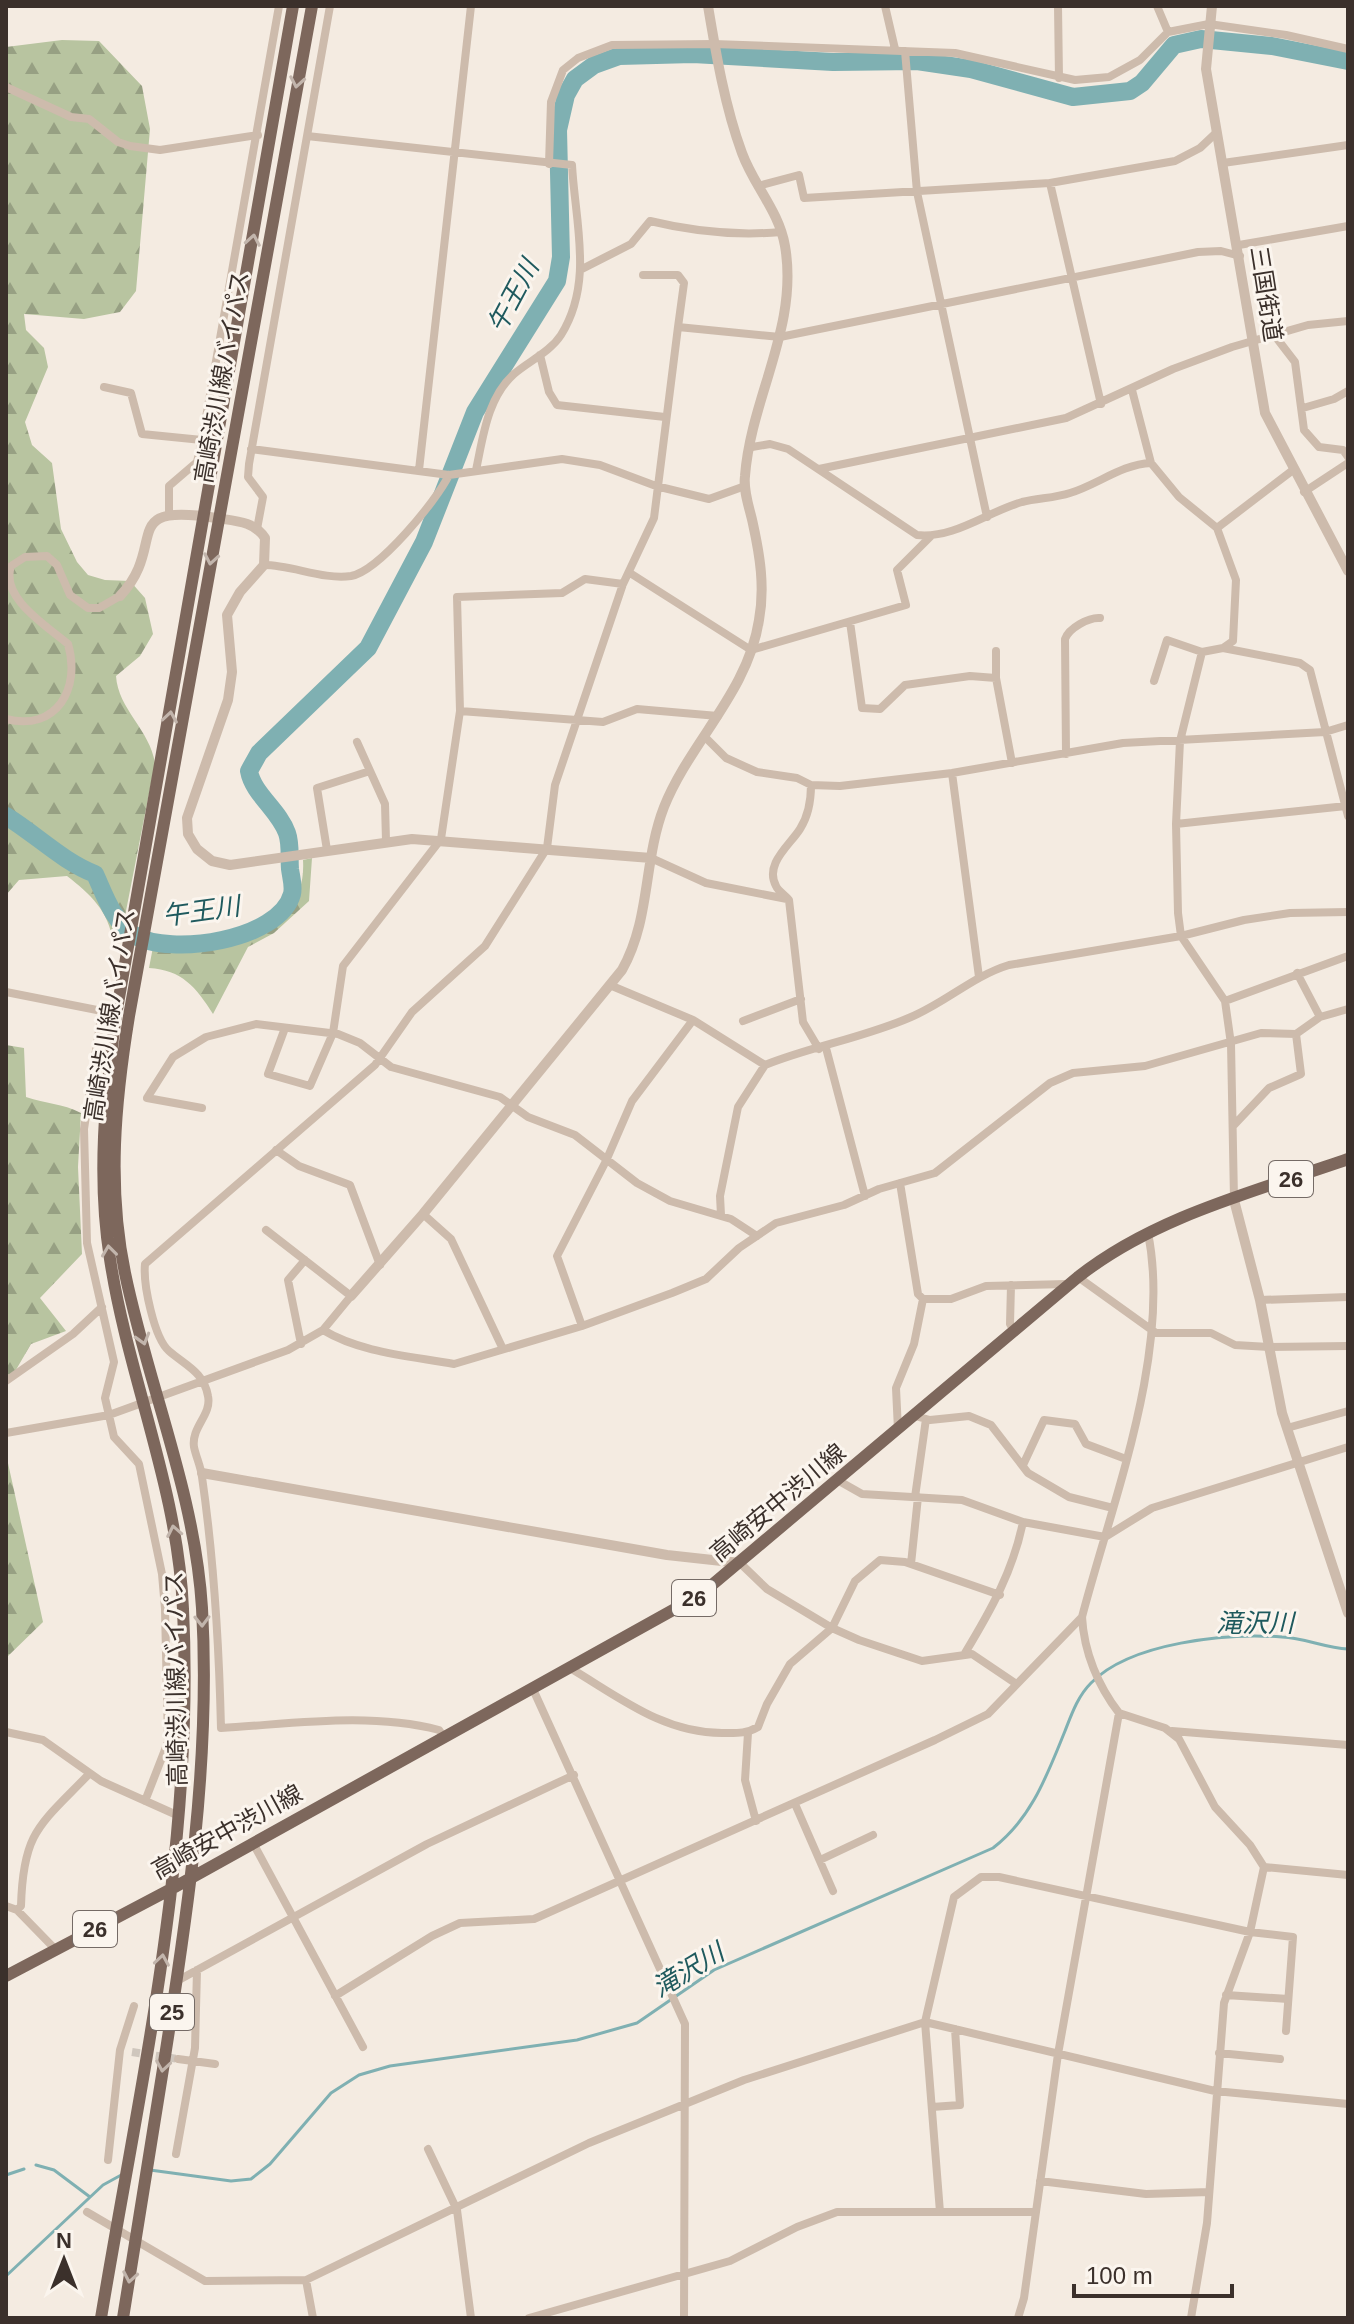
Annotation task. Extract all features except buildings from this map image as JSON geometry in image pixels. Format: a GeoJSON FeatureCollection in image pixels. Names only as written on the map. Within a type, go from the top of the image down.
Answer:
{"type":"FeatureCollection","features":[{"type":"Feature","properties":{"kind":"main road","name":"高崎渋川線バイパス"},"geometry":{"type":"LineString","coordinates":[[101,2318],[173,1888],[185,1701],[181,1572],[110,1258],[104,1205],[103,1131],[116,1015],[293,6]]}},
{"type":"Feature","properties":{"kind":"main road","name":"高崎渋川線バイパス"},"geometry":{"type":"LineString","coordinates":[[123,2318],[191,1878],[198,1824],[203,1717],[202,1609],[194,1539],[125,1272],[116,1205],[114,1131],[129,1016],[312,6]]}},
{"type":"Feature","properties":{"kind":"main road","name":"高崎安中渋川線"},"geometry":{"type":"LineString","coordinates":[[6,1976],[173,1888],[700,1595],[898,1430],[921,1417],[1014,1331],[1074,1281],[1148,1233],[1348,1159]]}},
{"type":"Feature","properties":{"kind":"street"},"geometry":{"type":"LineString","coordinates":[[169,513],[169,486],[197,462],[202,440],[279,6]]}},
{"type":"Feature","properties":{"kind":"street"},"geometry":{"type":"LineString","coordinates":[[330,6],[251,449],[248,477],[263,497],[257,529],[268,547],[264,565],[240,592],[227,615],[225,626],[232,672],[228,700],[187,818],[192,842],[212,861],[230,865],[386,841],[441,839],[651,858],[706,883],[789,900]]}},
{"type":"Feature","properties":{"kind":"street"},"geometry":{"type":"LineString","coordinates":[[419,470],[471,6]]}},
{"type":"Feature","properties":{"kind":"street"},"geometry":{"type":"LineString","coordinates":[[6,1433],[109,1415],[301,1344],[323,1330],[612,986],[636,943],[646,902],[651,858],[664,808],[676,780],[718,716],[751,650],[759,622],[762,576],[745,486],[780,337],[788,287],[781,232],[770,202],[758,186],[742,152],[716,51],[708,6]]}},
{"type":"Feature","properties":{"kind":"street"},"geometry":{"type":"LineString","coordinates":[[885,6],[901,51],[913,117],[917,192],[987,517]]}},
{"type":"Feature","properties":{"kind":"street"},"geometry":{"type":"LineString","coordinates":[[1058,6],[1059,78]]}},
{"type":"Feature","properties":{"kind":"street"},"geometry":{"type":"LineString","coordinates":[[1157,6],[1168,32]]}},
{"type":"Feature","properties":{"kind":"street","name":"三国街道"},"geometry":{"type":"LineString","coordinates":[[1212,6],[1206,69],[1240,251],[1265,413],[1348,571]]}},
{"type":"Feature","properties":{"kind":"street"},"geometry":{"type":"LineString","coordinates":[[550,164],[551,102],[563,70],[578,58],[625,43],[716,51],[955,53],[1059,78],[1109,77],[1140,60],[1168,32],[1209,27],[1286,35],[1348,49]]}},
{"type":"Feature","properties":{"kind":"street"},"geometry":{"type":"LineString","coordinates":[[6,87],[71,117],[89,119],[118,142],[130,146],[160,150],[258,135]]}},
{"type":"Feature","properties":{"kind":"street"},"geometry":{"type":"LineString","coordinates":[[758,186],[799,175],[804,198],[1050,183],[1175,161],[1200,148],[1217,132]]}},
{"type":"Feature","properties":{"kind":"street"},"geometry":{"type":"LineString","coordinates":[[307,136],[572,165],[582,269],[562,334],[516,373],[499,393],[485,426],[474,471]]}},
{"type":"Feature","properties":{"kind":"street"},"geometry":{"type":"LineString","coordinates":[[1223,163],[1348,145]]}},
{"type":"Feature","properties":{"kind":"street"},"geometry":{"type":"LineString","coordinates":[[1050,183],[1101,404]]}},
{"type":"Feature","properties":{"kind":"street"},"geometry":{"type":"LineString","coordinates":[[582,269],[631,244],[650,221],[698,233],[741,236],[781,232]]}},
{"type":"Feature","properties":{"kind":"street"},"geometry":{"type":"LineString","coordinates":[[678,327],[780,337],[1198,252],[1240,251],[1348,226]]}},
{"type":"Feature","properties":{"kind":"street"},"geometry":{"type":"LineString","coordinates":[[443,1736],[439,1730],[414,1724],[349,1721],[221,1728],[218,1611],[202,1473],[194,1436],[208,1405],[203,1381],[187,1362],[166,1349],[146,1292],[145,1264],[380,1059],[412,1012],[485,946],[547,848],[555,785],[623,584],[654,518],[684,283],[678,275],[643,275]]}},
{"type":"Feature","properties":{"kind":"street"},"geometry":{"type":"LineString","coordinates":[[819,469],[1066,418],[1173,369],[1308,325],[1348,321]]}},
{"type":"Feature","properties":{"kind":"street"},"geometry":{"type":"LineString","coordinates":[[1275,336],[1295,362],[1304,430],[1319,447],[1343,450],[1348,457]]}},
{"type":"Feature","properties":{"kind":"street"},"geometry":{"type":"LineString","coordinates":[[540,355],[549,392],[557,405],[665,417]]}},
{"type":"Feature","properties":{"kind":"street"},"geometry":{"type":"LineString","coordinates":[[104,387],[131,393],[142,434],[202,440]]}},
{"type":"Feature","properties":{"kind":"street"},"geometry":{"type":"LineString","coordinates":[[1132,390],[1151,463],[1179,497],[1217,528],[1236,580],[1236,632],[1233,641],[1223,648]]}},
{"type":"Feature","properties":{"kind":"street"},"geometry":{"type":"LineString","coordinates":[[1303,408],[1334,399],[1348,391]]}},
{"type":"Feature","properties":{"kind":"street"},"geometry":{"type":"LineString","coordinates":[[752,447],[778,445],[819,469],[891,520],[917,535],[931,536],[1022,502],[1071,493],[1138,464],[1151,463]]}},
{"type":"Feature","properties":{"kind":"street"},"geometry":{"type":"LineString","coordinates":[[251,449],[450,474],[562,459],[600,465],[656,486],[709,499],[745,486]]}},
{"type":"Feature","properties":{"kind":"street"},"geometry":{"type":"LineString","coordinates":[[1304,492],[1348,463]]}},
{"type":"Feature","properties":{"kind":"street"},"geometry":{"type":"LineString","coordinates":[[1217,528],[1293,470]]}},
{"type":"Feature","properties":{"kind":"street"},"geometry":{"type":"LineString","coordinates":[[264,565],[338,576],[358,574],[434,502],[450,474]]}},
{"type":"Feature","properties":{"kind":"street"},"geometry":{"type":"LineString","coordinates":[[6,719],[38,722],[54,712],[74,679],[68,644],[13,596],[8,585],[11,566],[25,557],[47,556],[57,565],[70,595],[88,608],[99,608],[120,596],[134,581],[152,524],[169,513],[203,516],[257,529]]}},
{"type":"Feature","properties":{"kind":"street"},"geometry":{"type":"LineString","coordinates":[[630,573],[751,650],[906,605],[897,570],[931,536]]}},
{"type":"Feature","properties":{"kind":"street"},"geometry":{"type":"LineString","coordinates":[[285,1028],[268,1074],[310,1086],[333,1033],[343,966],[441,839],[460,711],[457,597],[562,593],[585,579],[623,584]]}},
{"type":"Feature","properties":{"kind":"street"},"geometry":{"type":"LineString","coordinates":[[1066,754],[1065,639],[1067,633],[1092,618],[1100,618]]}},
{"type":"Feature","properties":{"kind":"street"},"geometry":{"type":"LineString","coordinates":[[850,622],[862,708],[880,709],[905,685],[970,676],[996,678]]}},
{"type":"Feature","properties":{"kind":"street"},"geometry":{"type":"LineString","coordinates":[[1154,681],[1167,640],[1202,652],[1223,648],[1306,665],[1347,811],[1176,824]]}},
{"type":"Feature","properties":{"kind":"street"},"geometry":{"type":"LineString","coordinates":[[996,651],[996,678],[1012,763]]}},
{"type":"Feature","properties":{"kind":"street"},"geometry":{"type":"LineString","coordinates":[[1202,652],[1180,741],[1176,824],[1181,936],[1225,1001],[1231,1044],[1234,1200],[1260,1300],[1287,1428],[1348,1613]]}},
{"type":"Feature","properties":{"kind":"street"},"geometry":{"type":"LineString","coordinates":[[460,711],[611,721],[630,710],[649,709],[680,715],[718,716]]}},
{"type":"Feature","properties":{"kind":"street"},"geometry":{"type":"LineString","coordinates":[[706,738],[726,758],[757,772],[797,778],[811,785],[840,786],[952,773],[1123,743],[1325,732],[1348,725]]}},
{"type":"Feature","properties":{"kind":"street"},"geometry":{"type":"LineString","coordinates":[[357,742],[385,804],[386,841]]}},
{"type":"Feature","properties":{"kind":"street"},"geometry":{"type":"LineString","coordinates":[[327,850],[317,788],[370,771]]}},
{"type":"Feature","properties":{"kind":"street"},"geometry":{"type":"LineString","coordinates":[[952,773],[979,977]]}},
{"type":"Feature","properties":{"kind":"street"},"geometry":{"type":"LineString","coordinates":[[811,785],[811,804],[801,828],[773,869],[776,887],[789,900],[803,1022],[822,1049],[865,1196]]}},
{"type":"Feature","properties":{"kind":"street"},"geometry":{"type":"LineString","coordinates":[[721,1215],[720,1196],[738,1107],[765,1065],[822,1049],[916,1015],[979,977],[1009,965],[1181,936],[1244,920],[1290,913],[1348,912]]}},
{"type":"Feature","properties":{"kind":"street"},"geometry":{"type":"LineString","coordinates":[[1225,1001],[1348,956]]}},
{"type":"Feature","properties":{"kind":"street"},"geometry":{"type":"LineString","coordinates":[[1297,973],[1320,1017]]}},
{"type":"Feature","properties":{"kind":"street"},"geometry":{"type":"LineString","coordinates":[[612,986],[693,1020],[765,1065]]}},
{"type":"Feature","properties":{"kind":"street"},"geometry":{"type":"LineString","coordinates":[[6,992],[102,1011],[87,1104],[83,1159],[87,1243],[114,1362],[106,1388],[109,1415],[118,1444],[139,1464],[162,1574],[170,1722],[164,1759],[145,1801]]}},
{"type":"Feature","properties":{"kind":"street"},"geometry":{"type":"LineString","coordinates":[[743,1021],[801,999]]}},
{"type":"Feature","properties":{"kind":"street"},"geometry":{"type":"LineString","coordinates":[[323,1330],[338,1339],[370,1348],[454,1364],[502,1347],[582,1326],[706,1279],[776,1223],[844,1205],[935,1173],[1050,1083],[1073,1073],[1145,1066],[1261,1033],[1296,1034],[1320,1017],[1348,1009]]}},
{"type":"Feature","properties":{"kind":"street"},"geometry":{"type":"LineString","coordinates":[[582,1326],[557,1256],[606,1161],[632,1101],[693,1020]]}},
{"type":"Feature","properties":{"kind":"street"},"geometry":{"type":"LineString","coordinates":[[202,1108],[147,1098],[173,1057],[206,1037],[245,1026],[333,1033],[360,1043],[391,1067],[500,1097],[512,1108],[575,1135],[606,1161],[670,1201],[721,1215],[757,1236]]}},
{"type":"Feature","properties":{"kind":"street"},"geometry":{"type":"LineString","coordinates":[[1234,1125],[1269,1088],[1301,1074],[1296,1034]]}},
{"type":"Feature","properties":{"kind":"street"},"geometry":{"type":"LineString","coordinates":[[276,1150],[299,1166],[350,1185],[380,1265]]}},
{"type":"Feature","properties":{"kind":"street"},"geometry":{"type":"LineString","coordinates":[[900,1183],[918,1294],[923,1299],[951,1299],[986,1286],[1074,1281],[1151,1332],[1211,1333],[1235,1345],[1348,1346]]}},
{"type":"Feature","properties":{"kind":"street"},"geometry":{"type":"LineString","coordinates":[[423,1214],[451,1239],[502,1347]]}},
{"type":"Feature","properties":{"kind":"street"},"geometry":{"type":"LineString","coordinates":[[266,1230],[351,1296]]}},
{"type":"Feature","properties":{"kind":"street"},"geometry":{"type":"LineString","coordinates":[[1148,1233],[1154,1259],[1151,1332],[1126,1459],[1082,1617],[1083,1638],[1090,1662],[1119,1713],[1172,1731],[1348,1745]]}},
{"type":"Feature","properties":{"kind":"street"},"geometry":{"type":"LineString","coordinates":[[301,1344],[288,1280],[305,1260]]}},
{"type":"Feature","properties":{"kind":"street"},"geometry":{"type":"LineString","coordinates":[[1011,1285],[1010,1324],[1014,1331]]}},
{"type":"Feature","properties":{"kind":"street"},"geometry":{"type":"LineString","coordinates":[[1260,1300],[1348,1297]]}},
{"type":"Feature","properties":{"kind":"street"},"geometry":{"type":"LineString","coordinates":[[898,1430],[896,1388],[914,1344],[923,1299]]}},
{"type":"Feature","properties":{"kind":"street"},"geometry":{"type":"LineString","coordinates":[[6,1381],[73,1334],[102,1307]]}},
{"type":"Feature","properties":{"kind":"street"},"geometry":{"type":"LineString","coordinates":[[1287,1428],[1348,1411]]}},
{"type":"Feature","properties":{"kind":"street"},"geometry":{"type":"LineString","coordinates":[[911,1564],[921,1417],[969,1416],[991,1425],[1028,1473],[1050,1483],[1069,1497],[1113,1508]]}},
{"type":"Feature","properties":{"kind":"street"},"geometry":{"type":"LineString","coordinates":[[1023,1465],[1044,1420],[1075,1424],[1086,1444],[1126,1459]]}},
{"type":"Feature","properties":{"kind":"street"},"geometry":{"type":"LineString","coordinates":[[839,1481],[862,1494],[962,1500],[1023,1522],[1105,1537],[1152,1508],[1348,1447]]}},
{"type":"Feature","properties":{"kind":"street"},"geometry":{"type":"LineString","coordinates":[[202,1473],[653,1552],[740,1563],[767,1589],[832,1628],[922,1661],[965,1653],[988,1662],[1015,1683]]}},
{"type":"Feature","properties":{"kind":"street"},"geometry":{"type":"LineString","coordinates":[[965,1653],[1000,1595],[1017,1553],[1023,1522]]}},
{"type":"Feature","properties":{"kind":"street"},"geometry":{"type":"LineString","coordinates":[[570,1668],[643,1713],[693,1733],[748,1733],[758,1727],[790,1664],[832,1628],[855,1581],[880,1560],[911,1564],[1000,1595]]}},
{"type":"Feature","properties":{"kind":"street"},"geometry":{"type":"LineString","coordinates":[[1337,1580],[1348,1576]]}},
{"type":"Feature","properties":{"kind":"street"},"geometry":{"type":"LineString","coordinates":[[335,1996],[432,1936],[460,1923],[534,1919],[620,1878],[795,1804],[988,1714],[1082,1617]]}},
{"type":"Feature","properties":{"kind":"street"},"geometry":{"type":"LineString","coordinates":[[532,1687],[685,2024],[683,2105],[687,2166],[684,2318]]}},
{"type":"Feature","properties":{"kind":"street"},"geometry":{"type":"LineString","coordinates":[[1018,2318],[1024,2298],[1058,2054],[1119,1713]]}},
{"type":"Feature","properties":{"kind":"street"},"geometry":{"type":"LineString","coordinates":[[1172,1731],[1186,1749],[1215,1807],[1250,1845],[1264,1867],[1250,1932],[1226,1995],[1215,2091],[1209,2192],[1191,2318]]}},
{"type":"Feature","properties":{"kind":"street"},"geometry":{"type":"LineString","coordinates":[[6,1732],[43,1740],[89,1774],[180,1816]]}},
{"type":"Feature","properties":{"kind":"street"},"geometry":{"type":"LineString","coordinates":[[748,1733],[745,1780],[756,1821]]}},
{"type":"Feature","properties":{"kind":"street"},"geometry":{"type":"LineString","coordinates":[[17,1910],[21,1906],[24,1856],[37,1828],[89,1774]]}},
{"type":"Feature","properties":{"kind":"street"},"geometry":{"type":"LineString","coordinates":[[177,1981],[427,1844],[574,1775]]}},
{"type":"Feature","properties":{"kind":"street"},"geometry":{"type":"LineString","coordinates":[[795,1804],[833,1891]]}},
{"type":"Feature","properties":{"kind":"street"},"geometry":{"type":"LineString","coordinates":[[820,1860],[873,1835]]}},
{"type":"Feature","properties":{"kind":"street"},"geometry":{"type":"LineString","coordinates":[[253,1843],[363,2047]]}},
{"type":"Feature","properties":{"kind":"street"},"geometry":{"type":"LineString","coordinates":[[1264,1867],[1348,1875]]}},
{"type":"Feature","properties":{"kind":"street"},"geometry":{"type":"LineString","coordinates":[[940,2212],[925,2022],[954,1897],[962,1888],[981,1877],[999,1877],[1250,1932],[1293,1937],[1286,2031]]}},
{"type":"Feature","properties":{"kind":"street"},"geometry":{"type":"LineString","coordinates":[[6,1906],[17,1910],[56,1950]]}},
{"type":"Feature","properties":{"kind":"street"},"geometry":{"type":"LineString","coordinates":[[176,2154],[192,2060],[197,1970]]}},
{"type":"Feature","properties":{"kind":"street"},"geometry":{"type":"LineString","coordinates":[[1226,1995],[1288,1999]]}},
{"type":"Feature","properties":{"kind":"street"},"geometry":{"type":"LineString","coordinates":[[108,2160],[120,2050],[134,2006]]}},
{"type":"Feature","properties":{"kind":"street"},"geometry":{"type":"LineString","coordinates":[[87,2212],[205,2281],[306,2280],[457,2210],[589,2143],[744,2080],[925,2022],[1215,2091],[1348,2104]]}},
{"type":"Feature","properties":{"kind":"street"},"geometry":{"type":"LineString","coordinates":[[932,2107],[960,2105],[955,2029]]}},
{"type":"Feature","properties":{"kind":"street"},"geometry":{"type":"LineString","coordinates":[[120,2050],[132,2052]]}},
{"type":"Feature","properties":{"kind":"street"},"geometry":{"type":"LineString","coordinates":[[1219,2053],[1280,2059]]}},
{"type":"Feature","properties":{"kind":"street"},"geometry":{"type":"LineString","coordinates":[[178,2059],[215,2064]]}},
{"type":"Feature","properties":{"kind":"street"},"geometry":{"type":"LineString","coordinates":[[428,2149],[457,2210],[471,2318]]}},
{"type":"Feature","properties":{"kind":"street"},"geometry":{"type":"LineString","coordinates":[[1040,2181],[1146,2194],[1209,2192]]}},
{"type":"Feature","properties":{"kind":"street"},"geometry":{"type":"LineString","coordinates":[[529,2318],[730,2261],[797,2227],[837,2212],[1035,2212]]}},
{"type":"Feature","properties":{"kind":"street"},"geometry":{"type":"LineString","coordinates":[[306,2280],[313,2318]]}},
{"type":"Feature","properties":{"kind":"green space"},"geometry":{"type":"Polygon","coordinates":[[[62,40],[99,41],[142,86],[150,129],[136,291],[120,312],[84,319],[24,314],[26,330],[44,348],[48,367],[25,422],[32,445],[52,463],[61,529],[77,562],[88,575],[105,580],[130,581],[145,598],[153,634],[140,656],[116,676],[122,699],[147,740],[155,763],[125,916],[113,942],[103,912],[67,876],[19,880],[6,895],[6,47],[62,40]]]}},
{"type":"Feature","properties":{"kind":"green space"},"geometry":{"type":"Polygon","coordinates":[[[312,858],[309,901],[274,933],[248,947],[213,1014],[179,976],[149,968],[153,947],[228,941],[274,923],[290,907],[300,887],[303,860],[312,858]]]}},
{"type":"Feature","properties":{"kind":"green space"},"geometry":{"type":"Polygon","coordinates":[[[6,1045],[24,1048],[26,1097],[81,1113],[78,1167],[82,1254],[40,1298],[66,1331],[31,1344],[6,1387],[6,1045]]]}},
{"type":"Feature","properties":{"kind":"green space"},"geometry":{"type":"Polygon","coordinates":[[[6,1454],[43,1622],[6,1658],[6,1454]]]}},
{"type":"Feature","properties":{"kind":"waterway","name":"午王川"},"geometry":{"type":"LineString","coordinates":[[6,816],[61,855],[95,874],[120,923],[134,935],[151,941],[197,944],[222,940],[267,923],[283,910],[293,891],[288,837],[249,771],[259,753],[368,648],[424,542],[475,412],[557,281],[561,257],[558,130],[566,95],[575,79],[594,65],[619,56],[693,54],[833,62],[917,61],[971,69],[1073,97],[1130,91],[1142,83],[1174,45],[1201,39],[1272,46],[1348,61]]}},
{"type":"Feature","properties":{"kind":"waterway","name":"滝沢川"},"geometry":{"type":"LineString","coordinates":[[150,2170],[231,2181],[251,2179],[270,2164],[331,2093],[359,2075],[390,2066],[577,2040],[637,2023],[714,1970],[993,1848],[1018,1823],[1037,1795],[1082,1693],[1108,1669],[1130,1658],[1181,1643],[1235,1637],[1290,1638],[1348,1649]]}},
{"type":"Feature","properties":{"kind":"waterway"},"geometry":{"type":"LineString","coordinates":[[36,2165],[54,2170],[90,2197]]}},
{"type":"Feature","properties":{"kind":"waterway"},"geometry":{"type":"LineString","coordinates":[[6,2175],[24,2169]]}},
{"type":"Feature","properties":{"kind":"waterway","name":"滝沢川"},"geometry":{"type":"LineString","coordinates":[[6,2276],[103,2185],[123,2174]]}},
{"type":"Feature","properties":{"kind":"tunnel"},"geometry":{"type":"LineString","coordinates":[[132,2052],[178,2059]]}}]}
